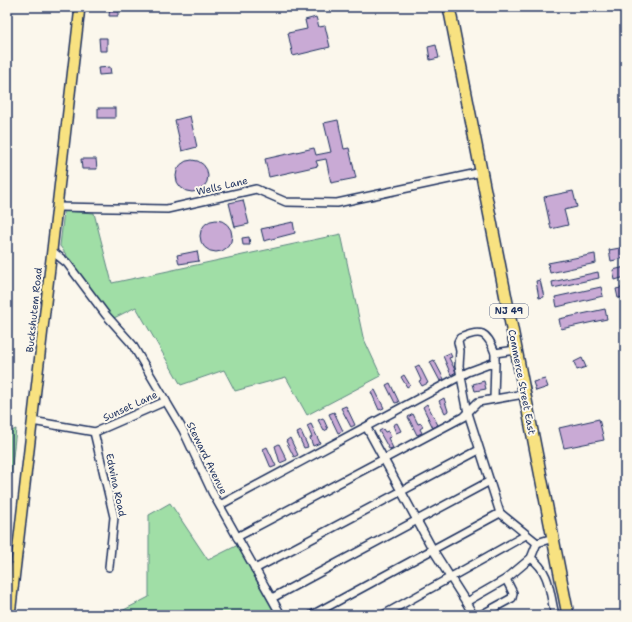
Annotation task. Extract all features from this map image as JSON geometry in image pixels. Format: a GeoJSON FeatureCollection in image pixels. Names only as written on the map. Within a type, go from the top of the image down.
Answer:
{"type":"FeatureCollection","features":[{"type":"Feature","properties":{"kind":"highway","name":"Commerce Street East"},"geometry":{"type":"LineString","coordinates":[[449,7],[553,538],[566,614]]}},
{"type":"Feature","properties":{"kind":"main road","name":"Buckshutem Road"},"geometry":{"type":"LineString","coordinates":[[10,615],[80,7]]}},
{"type":"Feature","properties":{"kind":"street","name":"Wells Lane"},"geometry":{"type":"LineString","coordinates":[[57,207],[167,209],[256,189],[286,202],[337,203],[482,172]]}},
{"type":"Feature","properties":{"kind":"street","name":"Steward Avenue"},"geometry":{"type":"LineString","coordinates":[[52,251],[67,263],[106,315],[132,344],[166,401],[237,537],[281,615]]}},
{"type":"Feature","properties":{"kind":"street"},"geometry":{"type":"LineString","coordinates":[[494,399],[495,353],[491,342],[486,335],[480,332],[472,333],[460,338],[458,342],[468,413],[500,513],[537,543]]}},
{"type":"Feature","properties":{"kind":"street"},"geometry":{"type":"LineString","coordinates":[[495,353],[516,350]]}},
{"type":"Feature","properties":{"kind":"street"},"geometry":{"type":"LineString","coordinates":[[220,505],[462,376],[495,362]]}},
{"type":"Feature","properties":{"kind":"street"},"geometry":{"type":"LineString","coordinates":[[237,537],[468,413],[478,402],[524,394]]}},
{"type":"Feature","properties":{"kind":"street","name":"Sunset Lane"},"geometry":{"type":"LineString","coordinates":[[32,421],[94,432],[166,401]]}},
{"type":"Feature","properties":{"kind":"street"},"geometry":{"type":"LineString","coordinates":[[367,428],[433,550],[473,615]]}},
{"type":"Feature","properties":{"kind":"street","name":"Edwina Road"},"geometry":{"type":"LineString","coordinates":[[94,432],[114,517],[109,567]]}},
{"type":"Feature","properties":{"kind":"street"},"geometry":{"type":"LineString","coordinates":[[255,569],[479,450]]}},
{"type":"Feature","properties":{"kind":"street"},"geometry":{"type":"LineString","coordinates":[[272,598],[490,481]]}},
{"type":"Feature","properties":{"kind":"street"},"geometry":{"type":"LineString","coordinates":[[312,615],[500,513]]}},
{"type":"Feature","properties":{"kind":"street"},"geometry":{"type":"LineString","coordinates":[[383,615],[526,534]]}},
{"type":"Feature","properties":{"kind":"street"},"geometry":{"type":"LineString","coordinates":[[537,543],[553,538]]}},
{"type":"Feature","properties":{"kind":"street"},"geometry":{"type":"LineString","coordinates":[[466,602],[506,579],[531,558],[537,543]]}},
{"type":"Feature","properties":{"kind":"street"},"geometry":{"type":"LineString","coordinates":[[531,558],[541,565],[545,572],[555,615]]}},
{"type":"Feature","properties":{"kind":"street"},"geometry":{"type":"LineString","coordinates":[[481,615],[512,598],[513,593],[506,579]]}},
{"type":"Feature","properties":{"kind":"green space"},"geometry":{"type":"Polygon","coordinates":[[[64,211],[94,213],[112,283],[341,234],[363,337],[381,376],[307,415],[286,377],[235,391],[224,370],[181,385],[136,307],[112,319],[60,246],[64,211]]]}},
{"type":"Feature","properties":{"kind":"green space"},"geometry":{"type":"Polygon","coordinates":[[[16,429],[7,512],[7,433],[16,429]]]}},
{"type":"Feature","properties":{"kind":"green space"},"geometry":{"type":"Polygon","coordinates":[[[170,503],[208,560],[244,542],[285,615],[114,615],[149,597],[149,515],[170,503]]]}},
{"type":"Feature","properties":{"kind":"building"},"geometry":{"type":"Polygon","coordinates":[[[110,7],[118,7],[118,16],[109,16],[110,7]]]}},
{"type":"Feature","properties":{"kind":"building"},"geometry":{"type":"Polygon","coordinates":[[[316,17],[319,27],[325,26],[330,47],[293,56],[288,33],[307,29],[305,20],[316,17]]]}},
{"type":"Feature","properties":{"kind":"building"},"geometry":{"type":"Polygon","coordinates":[[[99,38],[107,38],[107,51],[100,51],[99,38]]]}},
{"type":"Feature","properties":{"kind":"building"},"geometry":{"type":"Polygon","coordinates":[[[436,45],[439,58],[430,60],[428,47],[436,45]]]}},
{"type":"Feature","properties":{"kind":"building"},"geometry":{"type":"Polygon","coordinates":[[[110,67],[111,74],[99,75],[98,68],[110,67]]]}},
{"type":"Feature","properties":{"kind":"building"},"geometry":{"type":"Polygon","coordinates":[[[98,108],[115,108],[115,118],[98,118],[98,108]]]}},
{"type":"Feature","properties":{"kind":"building"},"geometry":{"type":"Polygon","coordinates":[[[190,116],[197,147],[182,151],[175,120],[190,116]]]}},
{"type":"Feature","properties":{"kind":"building"},"geometry":{"type":"Polygon","coordinates":[[[338,120],[344,149],[349,148],[356,178],[331,183],[326,159],[316,161],[318,166],[269,177],[265,159],[314,148],[316,155],[331,152],[324,123],[338,120]]]}},
{"type":"Feature","properties":{"kind":"building"},"geometry":{"type":"Polygon","coordinates":[[[81,159],[96,159],[97,169],[82,169],[81,159]]]}},
{"type":"Feature","properties":{"kind":"building"},"geometry":{"type":"Polygon","coordinates":[[[192,160],[198,161],[205,167],[208,176],[207,182],[201,189],[192,192],[186,191],[179,185],[176,176],[177,170],[183,163],[192,160]]]}},
{"type":"Feature","properties":{"kind":"building"},"geometry":{"type":"Polygon","coordinates":[[[573,191],[577,207],[564,210],[568,225],[551,229],[544,197],[573,191]]]}},
{"type":"Feature","properties":{"kind":"building"},"geometry":{"type":"Polygon","coordinates":[[[243,200],[249,224],[235,227],[229,203],[243,200]]]}},
{"type":"Feature","properties":{"kind":"building"},"geometry":{"type":"Polygon","coordinates":[[[216,220],[225,223],[229,227],[232,236],[229,245],[225,249],[216,252],[207,249],[203,245],[200,236],[203,227],[207,223],[216,220]]]}},
{"type":"Feature","properties":{"kind":"building"},"geometry":{"type":"Polygon","coordinates":[[[293,222],[295,233],[264,241],[261,229],[293,222]]]}},
{"type":"Feature","properties":{"kind":"building"},"geometry":{"type":"Polygon","coordinates":[[[249,237],[250,245],[243,245],[242,238],[249,237]]]}},
{"type":"Feature","properties":{"kind":"building"},"geometry":{"type":"Polygon","coordinates":[[[625,247],[625,258],[611,261],[609,250],[625,247]]]}},
{"type":"Feature","properties":{"kind":"building"},"geometry":{"type":"Polygon","coordinates":[[[197,251],[199,261],[179,264],[177,255],[197,251]]]}},
{"type":"Feature","properties":{"kind":"building"},"geometry":{"type":"Polygon","coordinates":[[[595,254],[596,263],[550,273],[548,263],[595,254]]]}},
{"type":"Feature","properties":{"kind":"building"},"geometry":{"type":"Polygon","coordinates":[[[625,267],[625,277],[615,280],[613,270],[625,267]]]}},
{"type":"Feature","properties":{"kind":"building"},"geometry":{"type":"Polygon","coordinates":[[[598,272],[599,278],[553,288],[552,282],[598,272]]]}},
{"type":"Feature","properties":{"kind":"building"},"geometry":{"type":"Polygon","coordinates":[[[540,280],[544,297],[539,298],[536,281],[540,280]]]}},
{"type":"Feature","properties":{"kind":"building"},"geometry":{"type":"Polygon","coordinates":[[[601,287],[603,296],[557,307],[555,297],[601,287]]]}},
{"type":"Feature","properties":{"kind":"building"},"geometry":{"type":"Polygon","coordinates":[[[625,287],[625,297],[618,298],[616,289],[625,287]]]}},
{"type":"Feature","properties":{"kind":"building"},"geometry":{"type":"Polygon","coordinates":[[[605,309],[607,319],[561,329],[559,319],[605,309]]]}},
{"type":"Feature","properties":{"kind":"building"},"geometry":{"type":"Polygon","coordinates":[[[450,353],[452,357],[449,358],[456,372],[451,375],[443,356],[450,353]]]}},
{"type":"Feature","properties":{"kind":"building"},"geometry":{"type":"Polygon","coordinates":[[[582,358],[586,367],[577,370],[574,362],[582,358]]]}},
{"type":"Feature","properties":{"kind":"building"},"geometry":{"type":"Polygon","coordinates":[[[434,360],[444,379],[440,381],[430,362],[434,360]]]}},
{"type":"Feature","properties":{"kind":"building"},"geometry":{"type":"Polygon","coordinates":[[[419,365],[428,383],[422,386],[415,367],[419,365]]]}},
{"type":"Feature","properties":{"kind":"building"},"geometry":{"type":"Polygon","coordinates":[[[404,375],[410,385],[407,387],[401,377],[404,375]]]}},
{"type":"Feature","properties":{"kind":"building"},"geometry":{"type":"Polygon","coordinates":[[[545,379],[548,387],[536,391],[533,382],[545,379]]]}},
{"type":"Feature","properties":{"kind":"building"},"geometry":{"type":"Polygon","coordinates":[[[484,381],[486,389],[475,391],[473,384],[484,381]]]}},
{"type":"Feature","properties":{"kind":"building"},"geometry":{"type":"Polygon","coordinates":[[[390,383],[399,402],[395,403],[386,385],[390,383]]]}},
{"type":"Feature","properties":{"kind":"building"},"geometry":{"type":"Polygon","coordinates":[[[375,390],[384,408],[379,410],[371,392],[375,390]]]}},
{"type":"Feature","properties":{"kind":"building"},"geometry":{"type":"Polygon","coordinates":[[[444,398],[448,411],[445,413],[439,401],[444,398]]]}},
{"type":"Feature","properties":{"kind":"building"},"geometry":{"type":"Polygon","coordinates":[[[427,404],[438,425],[433,428],[423,407],[427,404]]]}},
{"type":"Feature","properties":{"kind":"building"},"geometry":{"type":"Polygon","coordinates":[[[346,406],[355,425],[351,427],[341,408],[346,406]]]}},
{"type":"Feature","properties":{"kind":"building"},"geometry":{"type":"Polygon","coordinates":[[[334,412],[343,431],[338,433],[329,414],[334,412]]]}},
{"type":"Feature","properties":{"kind":"building"},"geometry":{"type":"Polygon","coordinates":[[[413,414],[418,424],[421,423],[423,427],[420,429],[422,433],[417,435],[408,417],[413,414]]]}},
{"type":"Feature","properties":{"kind":"building"},"geometry":{"type":"Polygon","coordinates":[[[323,418],[328,429],[324,431],[318,420],[323,418]]]}},
{"type":"Feature","properties":{"kind":"building"},"geometry":{"type":"Polygon","coordinates":[[[599,419],[604,440],[564,448],[559,428],[599,419]]]}},
{"type":"Feature","properties":{"kind":"building"},"geometry":{"type":"Polygon","coordinates":[[[397,423],[401,431],[396,433],[393,425],[397,423]]]}},
{"type":"Feature","properties":{"kind":"building"},"geometry":{"type":"Polygon","coordinates":[[[311,424],[320,443],[313,446],[310,438],[312,437],[307,426],[311,424]]]}},
{"type":"Feature","properties":{"kind":"building"},"geometry":{"type":"Polygon","coordinates":[[[383,429],[385,432],[388,431],[391,437],[388,438],[393,448],[389,449],[379,431],[383,429]]]}},
{"type":"Feature","properties":{"kind":"building"},"geometry":{"type":"Polygon","coordinates":[[[301,431],[308,447],[304,448],[297,433],[301,431]]]}},
{"type":"Feature","properties":{"kind":"building"},"geometry":{"type":"Polygon","coordinates":[[[290,438],[298,455],[294,457],[286,441],[290,438]]]}},
{"type":"Feature","properties":{"kind":"building"},"geometry":{"type":"Polygon","coordinates":[[[279,444],[287,460],[280,463],[275,446],[279,444]]]}},
{"type":"Feature","properties":{"kind":"building"},"geometry":{"type":"Polygon","coordinates":[[[267,447],[276,466],[271,468],[263,449],[267,447]]]}}]}
